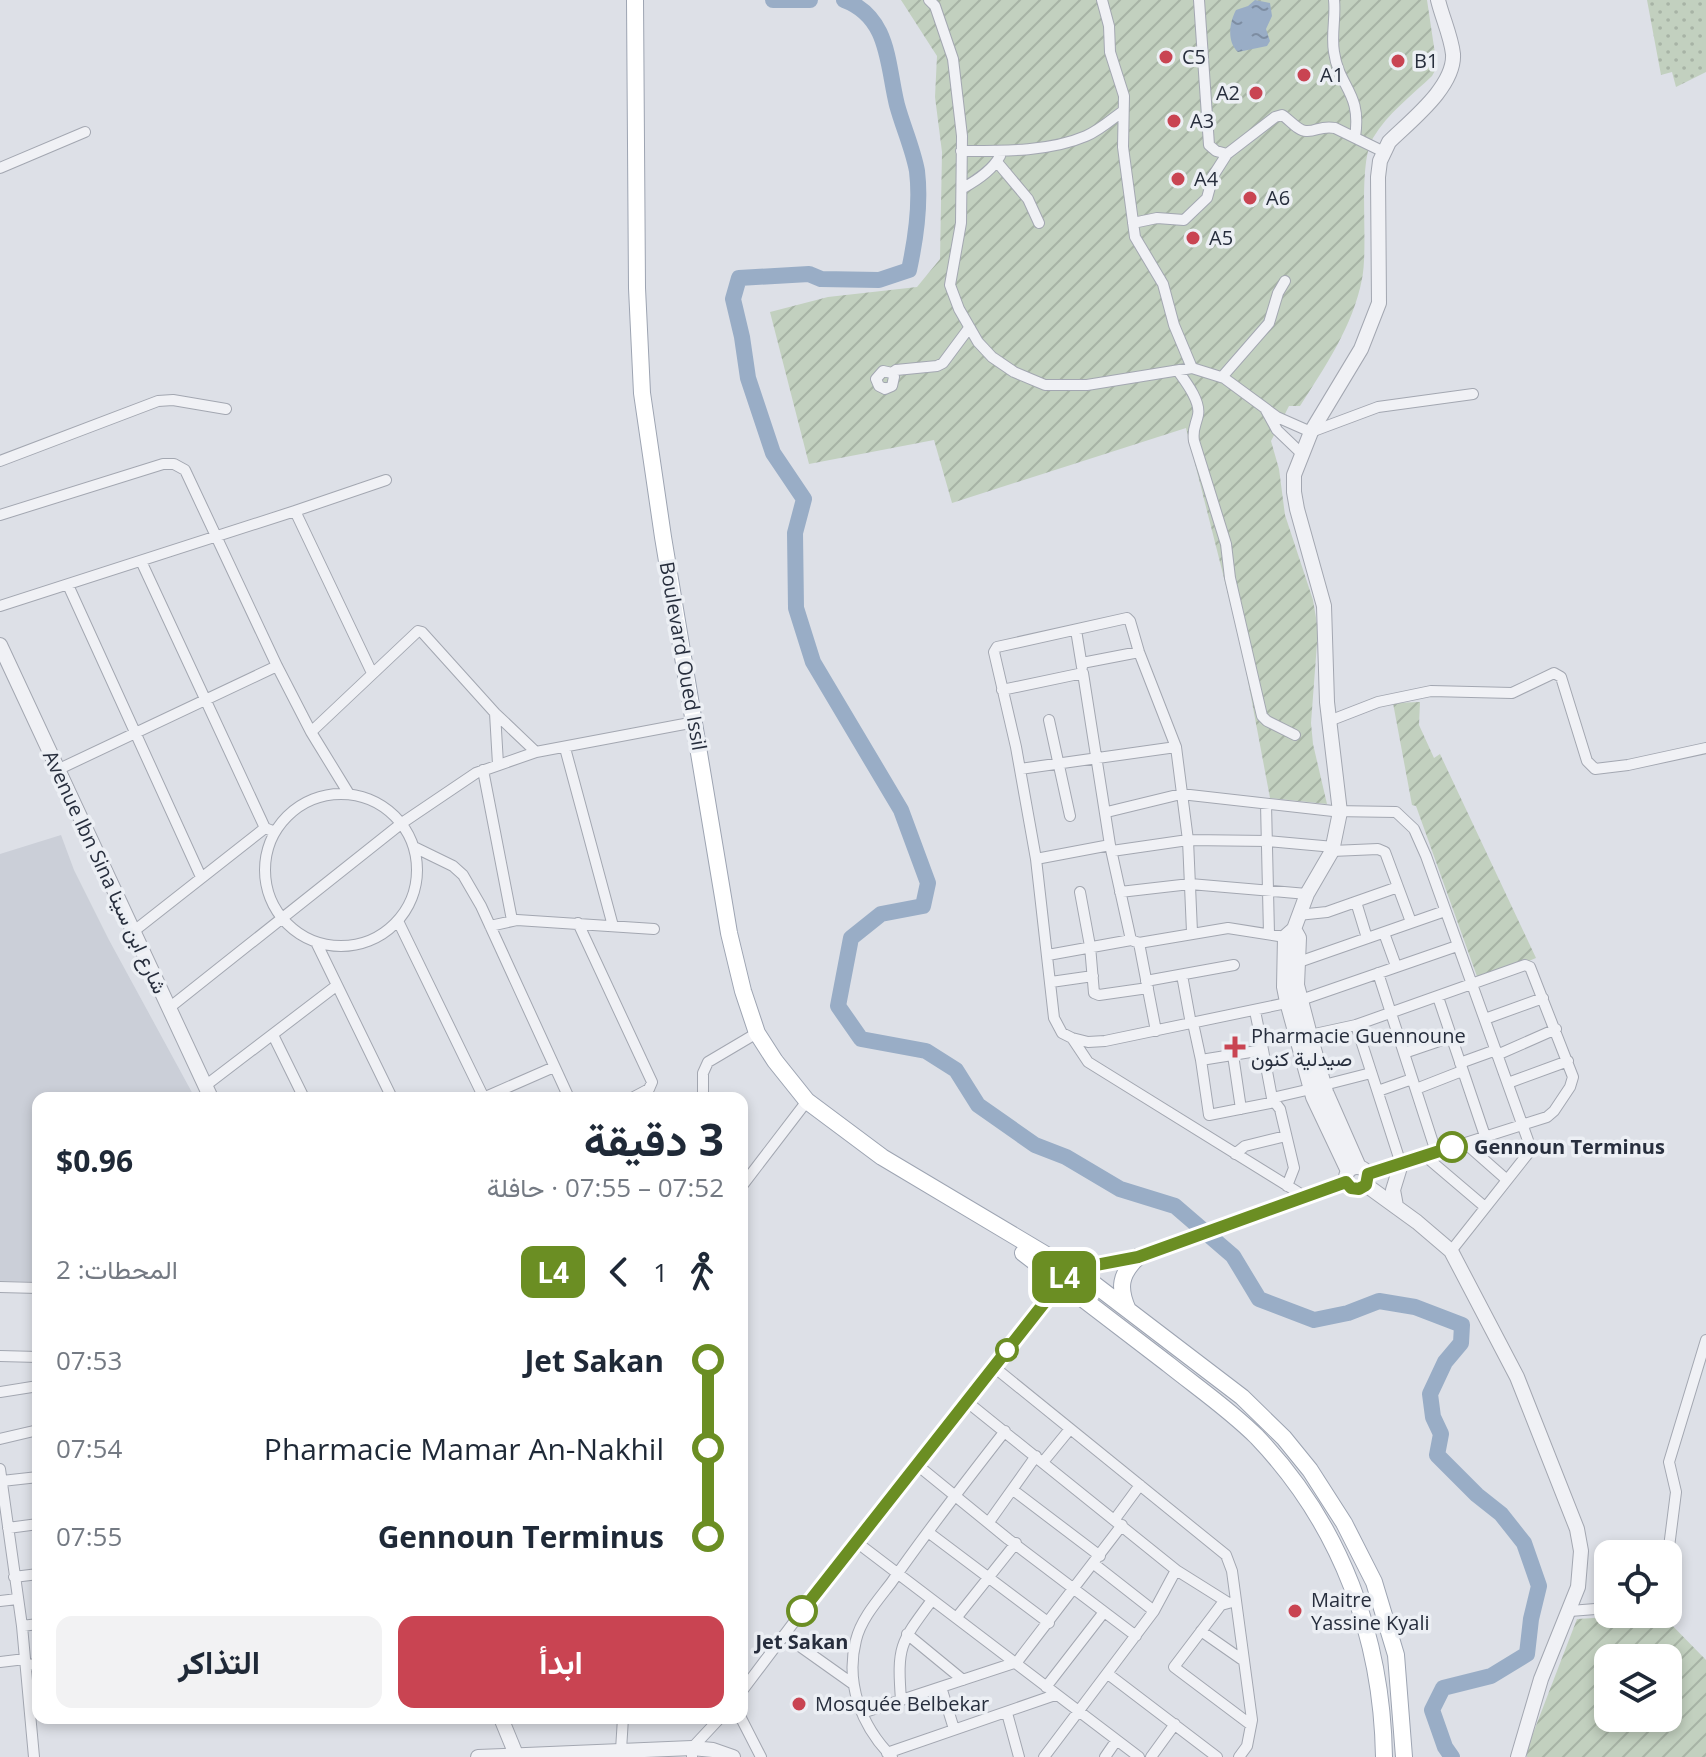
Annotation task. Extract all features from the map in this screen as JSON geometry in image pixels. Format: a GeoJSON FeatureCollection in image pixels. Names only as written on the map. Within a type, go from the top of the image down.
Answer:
{"type":"FeatureCollection","features":[{"type":"Feature","properties":{"kind":"main road","name":"Boulevard Oued Issil"},"geometry":{"type":"LineString","coordinates":[[635,0],[637,288],[642,393],[729,933],[757,1033],[807,1101],[882,1157],[965,1208],[1065,1276],[1230,1412],[1282,1466],[1335,1547],[1366,1621],[1380,1696],[1384,1757]]}},
{"type":"Feature","properties":{"kind":"main road"},"geometry":{"type":"LineString","coordinates":[[1129,1312],[1122,1281],[1128,1267],[1138,1257]]}},
{"type":"Feature","properties":{"kind":"main road","name":"Boulevard Oued Issil"},"geometry":{"type":"LineString","coordinates":[[1065,1276],[1090,1281],[1242,1397],[1310,1470],[1344,1523],[1374,1582],[1396,1655],[1404,1757]]}},
{"type":"Feature","properties":{"kind":"street"},"geometry":{"type":"LineString","coordinates":[[929,0],[935,6],[953,59],[960,99],[963,188],[961,223],[950,285],[969,328],[992,357],[1022,376],[1045,385],[1087,385],[1192,368],[1222,377],[1282,419],[1311,432],[1378,407],[1473,394]]}},
{"type":"Feature","properties":{"kind":"street"},"geometry":{"type":"LineString","coordinates":[[1102,0],[1109,26],[1110,52],[1124,96],[1123,147],[1133,223],[1140,246],[1163,284],[1174,325],[1192,368]]}},
{"type":"Feature","properties":{"kind":"street"},"geometry":{"type":"LineString","coordinates":[[1199,0],[1209,145],[1227,154]]}},
{"type":"Feature","properties":{"kind":"street"},"geometry":{"type":"LineString","coordinates":[[1334,0],[1334,53],[1356,105],[1358,118],[1355,137]]}},
{"type":"Feature","properties":{"kind":"street"},"geometry":{"type":"LineString","coordinates":[[1318,1087],[1310,1035],[1284,987],[1292,927],[1333,849],[1340,812],[1329,721],[1324,606],[1294,492],[1294,475],[1311,432],[1361,349],[1379,303],[1378,177],[1384,152],[1389,142],[1441,89],[1452,67],[1453,55],[1438,0]]}},
{"type":"Feature","properties":{"kind":"street"},"geometry":{"type":"LineString","coordinates":[[961,151],[1002,151],[1057,144],[1085,136],[1123,111]]}},
{"type":"Feature","properties":{"kind":"street"},"geometry":{"type":"LineString","coordinates":[[1133,223],[1157,218],[1184,220],[1207,198],[1213,176],[1227,154],[1275,117],[1282,115],[1302,130],[1326,126],[1384,152]]}},
{"type":"Feature","properties":{"kind":"street"},"geometry":{"type":"LineString","coordinates":[[0,168],[85,132]]}},
{"type":"Feature","properties":{"kind":"street"},"geometry":{"type":"LineString","coordinates":[[963,188],[997,162],[1002,151]]}},
{"type":"Feature","properties":{"kind":"street"},"geometry":{"type":"LineString","coordinates":[[997,162],[1028,199],[1039,223]]}},
{"type":"Feature","properties":{"kind":"street"},"geometry":{"type":"LineString","coordinates":[[1222,377],[1269,323],[1285,281]]}},
{"type":"Feature","properties":{"kind":"street"},"geometry":{"type":"LineString","coordinates":[[892,373],[909,367],[943,363],[969,328]]}},
{"type":"Feature","properties":{"kind":"street"},"geometry":{"type":"LineString","coordinates":[[1178,371],[1197,404],[1194,441],[1226,544],[1233,593],[1262,716],[1295,735]]}},
{"type":"Feature","properties":{"kind":"street"},"geometry":{"type":"LineString","coordinates":[[0,461],[158,401],[173,400],[226,409]]}},
{"type":"Feature","properties":{"kind":"street"},"geometry":{"type":"LineString","coordinates":[[1266,408],[1277,430],[1301,453]]}},
{"type":"Feature","properties":{"kind":"street"},"geometry":{"type":"LineString","coordinates":[[0,515],[163,464],[174,464],[190,475],[277,666],[311,732],[349,794]]}},
{"type":"Feature","properties":{"kind":"street"},"geometry":{"type":"LineString","coordinates":[[0,606],[386,480]]}},
{"type":"Feature","properties":{"kind":"street"},"geometry":{"type":"LineString","coordinates":[[295,511],[372,673]]}},
{"type":"Feature","properties":{"kind":"street"},"geometry":{"type":"LineString","coordinates":[[134,931],[201,877],[270,830],[306,802],[334,794],[349,794],[377,803],[402,823],[414,847],[418,873],[412,898],[398,921],[381,935],[360,944],[338,946],[316,942],[282,918],[270,899],[265,876],[270,830],[204,699],[141,561]]}},
{"type":"Feature","properties":{"kind":"street"},"geometry":{"type":"LineString","coordinates":[[68,585],[201,877]]}},
{"type":"Feature","properties":{"kind":"street"},"geometry":{"type":"LineString","coordinates":[[1192,932],[1188,840],[1176,747],[1129,619],[997,647],[994,652],[1036,859],[1056,1026],[1062,1033],[1096,1042],[1255,1011],[1294,1001],[1457,946]]}},
{"type":"Feature","properties":{"kind":"street"},"geometry":{"type":"LineString","coordinates":[[1076,630],[1111,848],[1120,892],[1147,984],[1156,1031]]}},
{"type":"Feature","properties":{"kind":"street"},"geometry":{"type":"LineString","coordinates":[[311,732],[415,632],[420,631],[495,713],[536,752]]}},
{"type":"Feature","properties":{"kind":"street","name":"Avenue Ibn Sina شارع ابن سينا"},"geometry":{"type":"LineString","coordinates":[[0,645],[208,1092]]}},
{"type":"Feature","properties":{"kind":"street"},"geometry":{"type":"LineString","coordinates":[[1002,690],[1139,652]]}},
{"type":"Feature","properties":{"kind":"street"},"geometry":{"type":"LineString","coordinates":[[57,770],[277,666]]}},
{"type":"Feature","properties":{"kind":"street"},"geometry":{"type":"LineString","coordinates":[[1329,721],[1378,702],[1431,691],[1512,693],[1554,673],[1561,677],[1587,761],[1595,769],[1706,748]]}},
{"type":"Feature","properties":{"kind":"street"},"geometry":{"type":"LineString","coordinates":[[495,713],[498,764]]}},
{"type":"Feature","properties":{"kind":"street"},"geometry":{"type":"LineString","coordinates":[[1049,720],[1070,816]]}},
{"type":"Feature","properties":{"kind":"street"},"geometry":{"type":"LineString","coordinates":[[169,1008],[402,823],[483,770],[536,752],[695,722]]}},
{"type":"Feature","properties":{"kind":"street"},"geometry":{"type":"LineString","coordinates":[[1020,769],[1176,747]]}},
{"type":"Feature","properties":{"kind":"street"},"geometry":{"type":"LineString","coordinates":[[565,748],[613,926]]}},
{"type":"Feature","properties":{"kind":"street"},"geometry":{"type":"LineString","coordinates":[[483,770],[512,920]]}},
{"type":"Feature","properties":{"kind":"street"},"geometry":{"type":"LineString","coordinates":[[1107,812],[1181,794],[1340,812],[1396,812],[1403,817],[1420,842],[1523,1124],[1530,1151],[1451,1251]]}},
{"type":"Feature","properties":{"kind":"street"},"geometry":{"type":"LineString","coordinates":[[1266,804],[1269,934]]}},
{"type":"Feature","properties":{"kind":"street"},"geometry":{"type":"LineString","coordinates":[[1036,859],[1188,840],[1268,841],[1333,849],[1378,849],[1385,852],[1411,922]]}},
{"type":"Feature","properties":{"kind":"street"},"geometry":{"type":"LineString","coordinates":[[414,847],[453,866],[463,875],[490,926],[566,1092]]}},
{"type":"Feature","properties":{"kind":"street"},"geometry":{"type":"LineString","coordinates":[[1120,892],[1190,884],[1307,894]]}},
{"type":"Feature","properties":{"kind":"street"},"geometry":{"type":"LineString","coordinates":[[1048,955],[1090,946],[1228,928],[1269,934],[1398,887]]}},
{"type":"Feature","properties":{"kind":"street"},"geometry":{"type":"LineString","coordinates":[[1080,892],[1090,946],[1094,993],[1098,995],[1234,965]]}},
{"type":"Feature","properties":{"kind":"street"},"geometry":{"type":"LineString","coordinates":[[1356,902],[1367,938]]}},
{"type":"Feature","properties":{"kind":"street"},"geometry":{"type":"LineString","coordinates":[[1296,963],[1445,911]]}},
{"type":"Feature","properties":{"kind":"street"},"geometry":{"type":"LineString","coordinates":[[490,926],[512,920],[654,929]]}},
{"type":"Feature","properties":{"kind":"street"},"geometry":{"type":"LineString","coordinates":[[398,921],[481,1092]]}},
{"type":"Feature","properties":{"kind":"street"},"geometry":{"type":"LineString","coordinates":[[578,923],[651,1077],[651,1086],[643,1092]]}},
{"type":"Feature","properties":{"kind":"street"},"geometry":{"type":"LineString","coordinates":[[1292,927],[1299,938],[1294,1001],[1318,1087],[1358,1176],[1451,1251],[1517,1377],[1570,1506],[1581,1551],[1578,1587],[1541,1679],[1518,1757]]}},
{"type":"Feature","properties":{"kind":"street"},"geometry":{"type":"LineString","coordinates":[[1384,933],[1396,966]]}},
{"type":"Feature","properties":{"kind":"street"},"geometry":{"type":"LineString","coordinates":[[316,942],[389,1092]]}},
{"type":"Feature","properties":{"kind":"street"},"geometry":{"type":"LineString","coordinates":[[748,1683],[855,1541],[1065,1276],[1138,1257],[1358,1176],[1547,1117],[1572,1081],[1556,1029],[1527,966],[1356,1025],[1310,1035]]}},
{"type":"Feature","properties":{"kind":"street"},"geometry":{"type":"LineString","coordinates":[[1378,973],[1414,1084],[1430,1154],[1485,1207]]}},
{"type":"Feature","properties":{"kind":"street"},"geometry":{"type":"LineString","coordinates":[[1182,975],[1211,1116]]}},
{"type":"Feature","properties":{"kind":"street"},"geometry":{"type":"LineString","coordinates":[[1051,982],[1093,976]]}},
{"type":"Feature","properties":{"kind":"street"},"geometry":{"type":"LineString","coordinates":[[208,1092],[273,1035],[336,986]]}},
{"type":"Feature","properties":{"kind":"street"},"geometry":{"type":"LineString","coordinates":[[1438,997],[1485,1136]]}},
{"type":"Feature","properties":{"kind":"street"},"geometry":{"type":"LineString","coordinates":[[1485,1019],[1543,998]]}},
{"type":"Feature","properties":{"kind":"street"},"geometry":{"type":"LineString","coordinates":[[1255,1011],[1273,1100],[1280,1109],[1294,1168],[1287,1186]]}},
{"type":"Feature","properties":{"kind":"street"},"geometry":{"type":"LineString","coordinates":[[1356,1025],[1401,1164],[1393,1190],[1396,1206]]}},
{"type":"Feature","properties":{"kind":"street"},"geometry":{"type":"LineString","coordinates":[[1378,1091],[1414,1084],[1556,1029]]}},
{"type":"Feature","properties":{"kind":"street"},"geometry":{"type":"LineString","coordinates":[[703,1092],[703,1073],[708,1062],[757,1033]]}},
{"type":"Feature","properties":{"kind":"street"},"geometry":{"type":"LineString","coordinates":[[273,1035],[301,1092]]}},
{"type":"Feature","properties":{"kind":"street"},"geometry":{"type":"LineString","coordinates":[[1404,1053],[1451,1037]]}},
{"type":"Feature","properties":{"kind":"street"},"geometry":{"type":"LineString","coordinates":[[1072,1038],[1088,1062],[1304,1196]]}},
{"type":"Feature","properties":{"kind":"street"},"geometry":{"type":"LineString","coordinates":[[1201,1060],[1263,1050]]}},
{"type":"Feature","properties":{"kind":"street"},"geometry":{"type":"LineString","coordinates":[[1233,1055],[1241,1109]]}},
{"type":"Feature","properties":{"kind":"street"},"geometry":{"type":"LineString","coordinates":[[1508,1083],[1568,1061]]}},
{"type":"Feature","properties":{"kind":"street"},"geometry":{"type":"LineString","coordinates":[[498,1092],[554,1067]]}},
{"type":"Feature","properties":{"kind":"street"},"geometry":{"type":"LineString","coordinates":[[1211,1116],[1371,1073]]}},
{"type":"Feature","properties":{"kind":"street"},"geometry":{"type":"LineString","coordinates":[[748,1178],[807,1101]]}},
{"type":"Feature","properties":{"kind":"street"},"geometry":{"type":"LineString","coordinates":[[1203,1134],[1211,1116]]}},
{"type":"Feature","properties":{"kind":"street"},"geometry":{"type":"LineString","coordinates":[[1235,1154],[1245,1146],[1286,1136]]}},
{"type":"Feature","properties":{"kind":"street"},"geometry":{"type":"LineString","coordinates":[[1465,1143],[1507,1180]]}},
{"type":"Feature","properties":{"kind":"street"},"geometry":{"type":"LineString","coordinates":[[0,1287],[32,1288]]}},
{"type":"Feature","properties":{"kind":"street"},"geometry":{"type":"LineString","coordinates":[[1670,1540],[1676,1492],[1669,1462],[1706,1340]]}},
{"type":"Feature","properties":{"kind":"street"},"geometry":{"type":"LineString","coordinates":[[0,1356],[32,1357]]}},
{"type":"Feature","properties":{"kind":"street"},"geometry":{"type":"LineString","coordinates":[[994,1367],[1226,1555],[1231,1565],[1231,1601],[1244,1661],[1251,1725],[1247,1746],[1239,1757]]}},
{"type":"Feature","properties":{"kind":"street"},"geometry":{"type":"LineString","coordinates":[[0,1392],[32,1387]]}},
{"type":"Feature","properties":{"kind":"street"},"geometry":{"type":"LineString","coordinates":[[966,1401],[1176,1570],[1231,1601]]}},
{"type":"Feature","properties":{"kind":"street"},"geometry":{"type":"LineString","coordinates":[[989,1522],[1040,1459],[1070,1429]]}},
{"type":"Feature","properties":{"kind":"street"},"geometry":{"type":"LineString","coordinates":[[0,1439],[32,1431]]}},
{"type":"Feature","properties":{"kind":"street"},"geometry":{"type":"LineString","coordinates":[[1005,1431],[897,1574],[856,1637],[853,1684],[862,1713],[876,1739],[889,1755],[954,1729],[1007,1713],[1051,1691],[1104,1612]]}},
{"type":"Feature","properties":{"kind":"street"},"geometry":{"type":"LineString","coordinates":[[916,1464],[1136,1636]]}},
{"type":"Feature","properties":{"kind":"street"},"geometry":{"type":"LineString","coordinates":[[32,1477],[1,1475],[6,1533],[22,1626],[34,1757]]}},
{"type":"Feature","properties":{"kind":"street"},"geometry":{"type":"LineString","coordinates":[[862,1713],[1017,1662],[1097,1560],[1140,1485]]}},
{"type":"Feature","properties":{"kind":"street"},"geometry":{"type":"LineString","coordinates":[[1013,1490],[1154,1611]]}},
{"type":"Feature","properties":{"kind":"street"},"geometry":{"type":"LineString","coordinates":[[6,1533],[32,1526]]}},
{"type":"Feature","properties":{"kind":"street"},"geometry":{"type":"LineString","coordinates":[[928,1532],[1049,1623]]}},
{"type":"Feature","properties":{"kind":"street"},"geometry":{"type":"LineString","coordinates":[[855,1541],[1139,1757]]}},
{"type":"Feature","properties":{"kind":"street"},"geometry":{"type":"LineString","coordinates":[[957,1617],[1016,1543]]}},
{"type":"Feature","properties":{"kind":"street"},"geometry":{"type":"LineString","coordinates":[[1044,1757],[1154,1611],[1176,1570]]}},
{"type":"Feature","properties":{"kind":"street"},"geometry":{"type":"LineString","coordinates":[[14,1577],[32,1575]]}},
{"type":"Feature","properties":{"kind":"street"},"geometry":{"type":"LineString","coordinates":[[0,1601],[17,1599]]}},
{"type":"Feature","properties":{"kind":"street"},"geometry":{"type":"LineString","coordinates":[[901,1700],[900,1656],[907,1634],[932,1600]]}},
{"type":"Feature","properties":{"kind":"street"},"geometry":{"type":"LineString","coordinates":[[1231,1601],[1221,1605],[1175,1669],[1251,1725]]}},
{"type":"Feature","properties":{"kind":"street"},"geometry":{"type":"LineString","coordinates":[[1570,1611],[1594,1609]]}},
{"type":"Feature","properties":{"kind":"street"},"geometry":{"type":"LineString","coordinates":[[22,1626],[32,1625]]}},
{"type":"Feature","properties":{"kind":"street"},"geometry":{"type":"LineString","coordinates":[[1201,1631],[1244,1661]]}},
{"type":"Feature","properties":{"kind":"street"},"geometry":{"type":"LineString","coordinates":[[907,1634],[963,1680]]}},
{"type":"Feature","properties":{"kind":"street"},"geometry":{"type":"LineString","coordinates":[[784,1635],[853,1684]]}},
{"type":"Feature","properties":{"kind":"street"},"geometry":{"type":"LineString","coordinates":[[0,1662],[32,1663]]}},
{"type":"Feature","properties":{"kind":"street"},"geometry":{"type":"LineString","coordinates":[[1108,1674],[1217,1757]]}},
{"type":"Feature","properties":{"kind":"street"},"geometry":{"type":"LineString","coordinates":[[941,1687],[954,1729]]}},
{"type":"Feature","properties":{"kind":"street"},"geometry":{"type":"LineString","coordinates":[[1007,1713],[1019,1757]]}},
{"type":"Feature","properties":{"kind":"street"},"geometry":{"type":"LineString","coordinates":[[503,1724],[516,1755]]}},
{"type":"Feature","properties":{"kind":"street"},"geometry":{"type":"LineString","coordinates":[[621,1750],[623,1724]]}},
{"type":"Feature","properties":{"kind":"street"},"geometry":{"type":"LineString","coordinates":[[692,1753],[715,1724]]}},
{"type":"Feature","properties":{"kind":"street"},"geometry":{"type":"LineString","coordinates":[[744,1724],[761,1757]]}},
{"type":"Feature","properties":{"kind":"street"},"geometry":{"type":"LineString","coordinates":[[1151,1757],[1175,1724]]}},
{"type":"Feature","properties":{"kind":"street"},"geometry":{"type":"LineString","coordinates":[[1105,1757],[1116,1741]]}},
{"type":"Feature","properties":{"kind":"street"},"geometry":{"type":"LineString","coordinates":[[478,1757],[621,1750],[692,1753],[713,1750],[733,1757]]}},
{"type":"Feature","properties":{"kind":"shaded area"},"geometry":{"type":"Polygon","coordinates":[[[61,835],[74,870],[109,940],[192,1092],[32,1092],[32,1282],[0,1281],[0,854],[61,835]]]}},
{"type":"Feature","properties":{"kind":"green space"},"geometry":{"type":"Polygon","coordinates":[[[901,0],[1427,0],[1437,67],[1432,76],[1385,121],[1368,151],[1364,186],[1364,264],[1352,313],[1319,376],[1300,406],[1289,406],[1271,441],[1279,469],[1285,515],[1313,600],[1318,630],[1311,723],[1327,804],[1270,798],[1242,649],[1186,428],[952,503],[934,440],[809,464],[770,312],[828,297],[917,287],[940,259],[942,152],[935,97],[937,56],[901,0]]]}},
{"type":"Feature","properties":{"kind":"green space"},"geometry":{"type":"Polygon","coordinates":[[[1647,0],[1706,0],[1706,72],[1676,87],[1672,72],[1661,75],[1647,0]]]}},
{"type":"Feature","properties":{"kind":"green space"},"geometry":{"type":"Polygon","coordinates":[[[1420,702],[1419,725],[1434,758],[1440,754],[1536,958],[1479,982],[1416,806],[1412,805],[1393,703],[1420,702]]]}},
{"type":"Feature","properties":{"kind":"green space"},"geometry":{"type":"Polygon","coordinates":[[[1594,1618],[1594,1628],[1675,1628],[1706,1660],[1706,1757],[1527,1757],[1527,1749],[1577,1619],[1594,1618]]]}},
{"type":"Feature","properties":{"kind":"water"},"geometry":{"type":"Polygon","coordinates":[[[1255,0],[1270,3],[1272,16],[1266,29],[1270,41],[1267,46],[1238,52],[1231,38],[1232,21],[1236,10],[1255,0]]]}},
{"type":"Feature","properties":{"kind":"waterway"},"geometry":{"type":"LineString","coordinates":[[773,0],[810,0]]}},
{"type":"Feature","properties":{"kind":"waterway"},"geometry":{"type":"LineString","coordinates":[[844,0],[870,18],[884,44],[897,105],[917,171],[916,233],[909,270],[879,280],[821,279],[809,274],[739,278],[733,299],[748,378],[773,453],[804,499],[795,533],[796,608],[813,662],[901,810],[928,883],[923,906],[881,914],[851,938],[838,1006],[861,1039],[926,1051],[956,1070],[978,1105],[1035,1145],[1066,1157],[1120,1189],[1175,1206],[1233,1256],[1259,1299],[1314,1320],[1348,1313],[1379,1301],[1415,1307],[1462,1325],[1461,1343],[1445,1362],[1430,1394],[1433,1417],[1441,1434],[1437,1455],[1501,1514],[1524,1543],[1539,1586],[1527,1654],[1491,1676],[1443,1688],[1432,1710],[1445,1747],[1452,1757]]}},
{"type":"Feature","properties":{"kind":"bus line","name":"L4"},"geometry":{"type":"LineString","coordinates":[[802,1611],[1070,1270],[1138,1257],[1346,1182],[1351,1188],[1359,1189],[1366,1185],[1368,1174],[1452,1147]]}},
{"type":"Feature","properties":{"kind":"place","name":"C5"},"geometry":{"type":"Point","coordinates":[1166,57]}},
{"type":"Feature","properties":{"kind":"place","name":"B1"},"geometry":{"type":"Point","coordinates":[1398,61]}},
{"type":"Feature","properties":{"kind":"place","name":"A1"},"geometry":{"type":"Point","coordinates":[1304,75]}},
{"type":"Feature","properties":{"kind":"place","name":"A2"},"geometry":{"type":"Point","coordinates":[1256,93]}},
{"type":"Feature","properties":{"kind":"place","name":"A3"},"geometry":{"type":"Point","coordinates":[1174,121]}},
{"type":"Feature","properties":{"kind":"place","name":"A4"},"geometry":{"type":"Point","coordinates":[1178,179]}},
{"type":"Feature","properties":{"kind":"place","name":"A6"},"geometry":{"type":"Point","coordinates":[1250,198]}},
{"type":"Feature","properties":{"kind":"place","name":"A5"},"geometry":{"type":"Point","coordinates":[1193,238]}},
{"type":"Feature","properties":{"kind":"place","name":"Pharmacie Guennoune صيدلية كنون"},"geometry":{"type":"Point","coordinates":[1235,1047]}},
{"type":"Feature","properties":{"kind":"place","name":"Gennoun Terminus"},"geometry":{"type":"Point","coordinates":[1452,1147]}},
{"type":"Feature","properties":{"kind":"place","name":"Jet Sakan"},"geometry":{"type":"Point","coordinates":[802,1611]}},
{"type":"Feature","properties":{"kind":"place","name":"Maitre Yassine Kyali"},"geometry":{"type":"Point","coordinates":[1295,1611]}},
{"type":"Feature","properties":{"kind":"place","name":"Mosquée Belbekar"},"geometry":{"type":"Point","coordinates":[799,1704]}}]}
